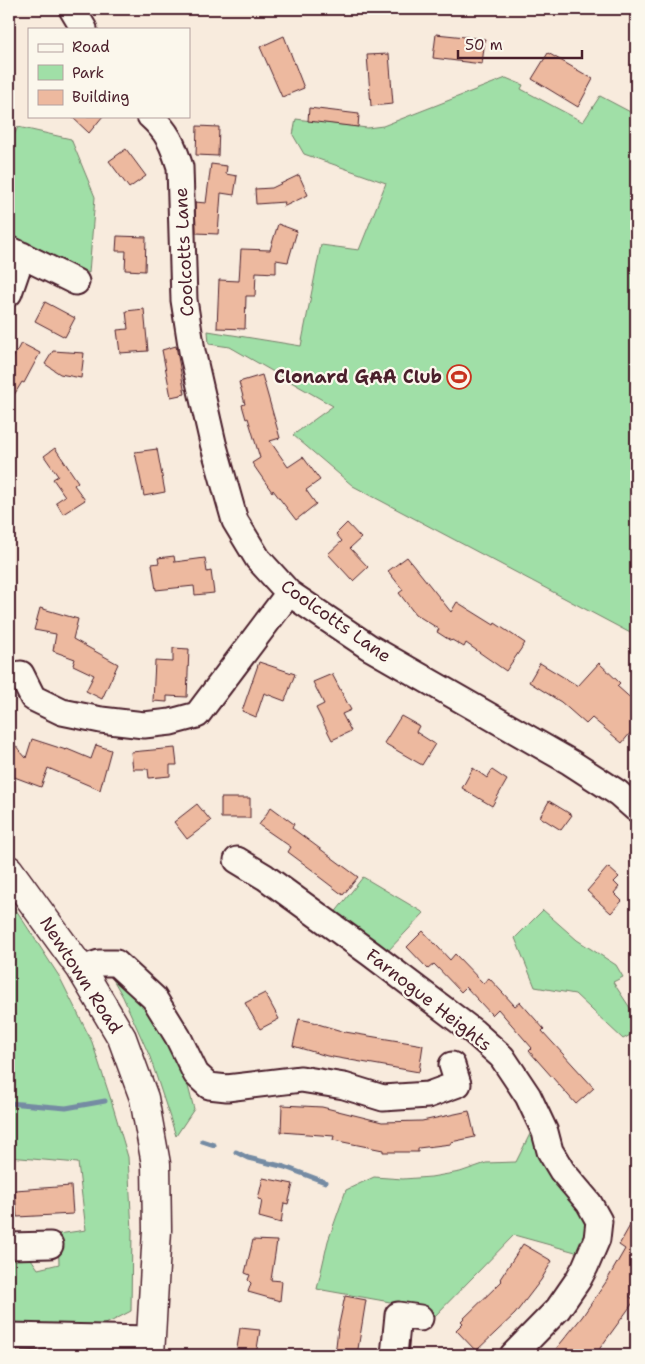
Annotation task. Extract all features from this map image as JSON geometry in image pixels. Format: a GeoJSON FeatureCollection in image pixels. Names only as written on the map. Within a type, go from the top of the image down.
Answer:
{"type":"FeatureCollection","features":[{"type":"Feature","properties":{"kind":"main road","name":"Newtown Road"},"geometry":{"type":"LineString","coordinates":[[9,870],[82,970],[122,1038],[144,1098],[156,1164],[157,1230],[150,1347]]}},
{"type":"Feature","properties":{"kind":"street"},"geometry":{"type":"LineString","coordinates":[[72,9],[83,28]]}},
{"type":"Feature","properties":{"kind":"street","name":"Coolcotts Lane"},"geometry":{"type":"LineString","coordinates":[[152,118],[164,128],[174,148],[180,167],[184,300],[192,351],[212,435],[239,529],[258,559],[289,593],[369,647],[570,762],[618,793],[636,809]]}},
{"type":"Feature","properties":{"kind":"street"},"geometry":{"type":"LineString","coordinates":[[9,293],[15,252],[76,282]]}},
{"type":"Feature","properties":{"kind":"street"},"geometry":{"type":"LineString","coordinates":[[21,674],[33,698],[62,712],[102,720],[144,725],[171,722],[197,716],[289,593]]}},
{"type":"Feature","properties":{"kind":"street","name":"Farnogue Heights"},"geometry":{"type":"LineString","coordinates":[[237,860],[265,877],[371,954],[474,1032],[502,1057],[528,1096],[545,1132],[550,1151],[562,1171],[589,1203],[599,1221],[597,1240],[585,1267],[558,1309],[513,1355]]}},
{"type":"Feature","properties":{"kind":"street"},"geometry":{"type":"LineString","coordinates":[[82,970],[99,963],[116,963],[133,977],[154,998],[178,1037],[196,1074],[209,1086],[226,1088],[301,1079],[344,1086],[383,1098],[428,1095],[458,1084],[452,1065]]}},
{"type":"Feature","properties":{"kind":"street"},"geometry":{"type":"LineString","coordinates":[[9,1246],[50,1245]]}},
{"type":"Feature","properties":{"kind":"street"},"geometry":{"type":"LineString","coordinates":[[394,1355],[398,1315],[420,1318]]}},
{"type":"Feature","properties":{"kind":"street"},"geometry":{"type":"LineString","coordinates":[[9,1336],[150,1347]]}},
{"type":"Feature","properties":{"kind":"green space","name":"Clonard GAA Club"},"geometry":{"type":"Polygon","coordinates":[[[506,78],[523,85],[521,89],[583,122],[600,96],[636,115],[636,636],[353,486],[293,435],[333,406],[230,347],[209,344],[208,331],[301,346],[321,245],[359,250],[386,183],[304,154],[293,135],[296,119],[367,128],[383,126],[506,78]]]}},
{"type":"Feature","properties":{"kind":"green space"},"geometry":{"type":"Polygon","coordinates":[[[18,127],[71,139],[95,197],[89,273],[9,234],[9,145],[18,127]]]}},
{"type":"Feature","properties":{"kind":"green space"},"geometry":{"type":"Polygon","coordinates":[[[363,877],[424,913],[387,952],[334,914],[363,877]]]}},
{"type":"Feature","properties":{"kind":"green space"},"geometry":{"type":"Polygon","coordinates":[[[9,899],[59,976],[92,1042],[128,1157],[132,1231],[131,1311],[99,1326],[9,1324],[9,1257],[29,1256],[38,1269],[59,1264],[58,1234],[86,1230],[78,1163],[9,1157],[9,899]]]}},
{"type":"Feature","properties":{"kind":"green space"},"geometry":{"type":"Polygon","coordinates":[[[543,910],[577,940],[616,965],[623,977],[613,982],[636,1017],[636,1032],[623,1039],[575,994],[535,987],[515,938],[543,910]]]}},
{"type":"Feature","properties":{"kind":"green space"},"geometry":{"type":"Polygon","coordinates":[[[110,974],[145,998],[182,1063],[194,1109],[176,1136],[150,1057],[123,997],[110,974]]]}},
{"type":"Feature","properties":{"kind":"green space"},"geometry":{"type":"Polygon","coordinates":[[[534,1126],[586,1213],[588,1233],[579,1253],[514,1235],[431,1320],[407,1305],[317,1289],[328,1241],[346,1190],[374,1177],[403,1179],[431,1177],[460,1172],[486,1163],[516,1162],[534,1126]]]}},
{"type":"Feature","properties":{"kind":"building"},"geometry":{"type":"Polygon","coordinates":[[[436,34],[485,39],[482,64],[433,58],[436,34]]]}},
{"type":"Feature","properties":{"kind":"building"},"geometry":{"type":"Polygon","coordinates":[[[284,36],[304,88],[282,97],[260,47],[284,36]]]}},
{"type":"Feature","properties":{"kind":"building"},"geometry":{"type":"Polygon","coordinates":[[[548,53],[593,79],[578,107],[532,79],[548,53]]]}},
{"type":"Feature","properties":{"kind":"building"},"geometry":{"type":"Polygon","coordinates":[[[389,54],[393,104],[371,106],[367,55],[389,54]]]}},
{"type":"Feature","properties":{"kind":"building"},"geometry":{"type":"Polygon","coordinates":[[[309,108],[359,114],[358,127],[308,121],[309,108]]]}},
{"type":"Feature","properties":{"kind":"building"},"geometry":{"type":"Polygon","coordinates":[[[73,118],[101,118],[89,133],[73,118]]]}},
{"type":"Feature","properties":{"kind":"building"},"geometry":{"type":"Polygon","coordinates":[[[197,126],[219,127],[218,156],[196,155],[197,126]]]}},
{"type":"Feature","properties":{"kind":"building"},"geometry":{"type":"Polygon","coordinates":[[[126,149],[146,176],[129,188],[109,161],[126,149]]]}},
{"type":"Feature","properties":{"kind":"building"},"geometry":{"type":"Polygon","coordinates":[[[211,164],[227,166],[226,174],[237,176],[234,195],[221,193],[218,234],[196,233],[195,202],[206,203],[211,164]]]}},
{"type":"Feature","properties":{"kind":"building"},"geometry":{"type":"Polygon","coordinates":[[[299,175],[308,195],[283,207],[285,202],[256,204],[255,189],[272,188],[299,175]]]}},
{"type":"Feature","properties":{"kind":"building"},"geometry":{"type":"Polygon","coordinates":[[[278,224],[297,231],[288,262],[276,260],[276,273],[256,272],[255,296],[246,296],[245,329],[217,328],[219,280],[239,281],[241,249],[270,250],[278,224]]]}},
{"type":"Feature","properties":{"kind":"building"},"geometry":{"type":"Polygon","coordinates":[[[117,236],[146,237],[145,271],[125,270],[126,251],[116,251],[117,236]]]}},
{"type":"Feature","properties":{"kind":"building"},"geometry":{"type":"Polygon","coordinates":[[[45,302],[75,318],[65,337],[35,321],[45,302]]]}},
{"type":"Feature","properties":{"kind":"building"},"geometry":{"type":"Polygon","coordinates":[[[144,309],[148,351],[120,353],[117,330],[128,329],[126,311],[144,309]]]}},
{"type":"Feature","properties":{"kind":"building"},"geometry":{"type":"Polygon","coordinates":[[[21,343],[40,353],[24,383],[22,382],[9,403],[9,366],[21,343]]]}},
{"type":"Feature","properties":{"kind":"building"},"geometry":{"type":"Polygon","coordinates":[[[176,346],[185,394],[171,397],[162,350],[176,346]]]}},
{"type":"Feature","properties":{"kind":"building"},"geometry":{"type":"Polygon","coordinates":[[[53,351],[84,353],[81,378],[60,374],[45,364],[53,351]]]}},
{"type":"Feature","properties":{"kind":"building"},"geometry":{"type":"Polygon","coordinates":[[[262,375],[280,438],[270,441],[288,467],[303,457],[320,480],[306,490],[316,504],[296,520],[273,490],[272,492],[252,463],[260,458],[248,418],[246,419],[242,405],[245,404],[239,382],[262,375]]]}},
{"type":"Feature","properties":{"kind":"building"},"geometry":{"type":"Polygon","coordinates":[[[55,448],[78,482],[74,485],[85,500],[63,514],[56,502],[65,496],[53,479],[58,476],[44,456],[55,448]]]}},
{"type":"Feature","properties":{"kind":"building"},"geometry":{"type":"Polygon","coordinates":[[[157,449],[165,492],[144,496],[135,452],[157,449]]]}},
{"type":"Feature","properties":{"kind":"building"},"geometry":{"type":"Polygon","coordinates":[[[347,523],[361,538],[350,548],[368,567],[353,581],[328,554],[342,541],[336,534],[347,523]]]}},
{"type":"Feature","properties":{"kind":"building"},"geometry":{"type":"Polygon","coordinates":[[[174,556],[175,562],[205,558],[207,572],[211,571],[214,593],[195,595],[194,586],[156,590],[152,564],[159,563],[158,558],[174,556]]]}},
{"type":"Feature","properties":{"kind":"building"},"geometry":{"type":"Polygon","coordinates":[[[407,557],[451,612],[457,602],[494,625],[495,623],[525,643],[506,671],[466,643],[464,647],[451,641],[437,632],[439,629],[415,614],[399,593],[403,590],[388,571],[407,557]]]}},
{"type":"Feature","properties":{"kind":"building"},"geometry":{"type":"Polygon","coordinates":[[[40,608],[78,619],[73,639],[118,664],[102,699],[86,691],[94,675],[73,665],[75,659],[53,651],[56,634],[34,630],[40,608]]]}},
{"type":"Feature","properties":{"kind":"building"},"geometry":{"type":"Polygon","coordinates":[[[173,648],[189,649],[187,697],[167,696],[167,702],[153,701],[155,661],[173,662],[173,648]]]}},
{"type":"Feature","properties":{"kind":"building"},"geometry":{"type":"Polygon","coordinates":[[[259,662],[295,674],[285,701],[264,693],[256,717],[242,711],[259,662]]]}},
{"type":"Feature","properties":{"kind":"building"},"geometry":{"type":"Polygon","coordinates":[[[540,663],[578,686],[599,663],[620,683],[617,686],[636,703],[636,726],[622,743],[592,718],[586,724],[561,702],[529,682],[540,663]]]}},
{"type":"Feature","properties":{"kind":"building"},"geometry":{"type":"Polygon","coordinates":[[[332,674],[351,710],[342,714],[351,731],[332,740],[316,708],[324,704],[313,682],[332,674]]]}},
{"type":"Feature","properties":{"kind":"building"},"geometry":{"type":"Polygon","coordinates":[[[401,716],[419,726],[416,732],[435,744],[422,765],[384,743],[401,716]]]}},
{"type":"Feature","properties":{"kind":"building"},"geometry":{"type":"Polygon","coordinates":[[[9,738],[26,758],[32,739],[67,749],[91,759],[96,745],[111,750],[100,790],[48,768],[41,787],[9,775],[9,738]]]}},
{"type":"Feature","properties":{"kind":"building"},"geometry":{"type":"Polygon","coordinates":[[[175,748],[177,765],[170,765],[170,776],[149,778],[148,769],[133,769],[131,752],[175,748]]]}},
{"type":"Feature","properties":{"kind":"building"},"geometry":{"type":"Polygon","coordinates":[[[473,768],[487,778],[492,770],[507,780],[492,806],[462,788],[473,768]]]}},
{"type":"Feature","properties":{"kind":"building"},"geometry":{"type":"Polygon","coordinates":[[[221,798],[250,798],[250,818],[221,818],[221,798]]]}},
{"type":"Feature","properties":{"kind":"building"},"geometry":{"type":"Polygon","coordinates":[[[549,801],[572,815],[561,830],[540,817],[549,801]]]}},
{"type":"Feature","properties":{"kind":"building"},"geometry":{"type":"Polygon","coordinates":[[[197,804],[211,821],[187,839],[174,822],[197,804]]]}},
{"type":"Feature","properties":{"kind":"building"},"geometry":{"type":"Polygon","coordinates":[[[271,807],[294,824],[292,828],[358,877],[343,895],[288,852],[291,847],[259,825],[271,807]]]}},
{"type":"Feature","properties":{"kind":"building"},"geometry":{"type":"Polygon","coordinates":[[[608,867],[619,877],[614,882],[619,887],[614,893],[622,901],[611,913],[587,891],[608,867]]]}},
{"type":"Feature","properties":{"kind":"building"},"geometry":{"type":"Polygon","coordinates":[[[423,931],[450,960],[455,954],[483,983],[489,978],[515,1006],[520,1002],[544,1029],[542,1031],[594,1088],[576,1104],[529,1051],[532,1048],[498,1009],[492,1015],[466,987],[461,992],[434,964],[428,969],[407,947],[423,931]]]}},
{"type":"Feature","properties":{"kind":"building"},"geometry":{"type":"Polygon","coordinates":[[[265,993],[279,1019],[260,1029],[245,1003],[265,993]]]}},
{"type":"Feature","properties":{"kind":"building"},"geometry":{"type":"Polygon","coordinates":[[[299,1019],[345,1032],[423,1045],[419,1072],[327,1056],[293,1046],[299,1019]]]}},
{"type":"Feature","properties":{"kind":"building"},"geometry":{"type":"Polygon","coordinates":[[[282,1105],[322,1107],[382,1122],[422,1121],[469,1111],[475,1137],[451,1142],[451,1144],[418,1148],[418,1152],[383,1152],[383,1150],[333,1140],[334,1136],[281,1132],[282,1105]]]}},
{"type":"Feature","properties":{"kind":"building"},"geometry":{"type":"Polygon","coordinates":[[[263,1178],[293,1184],[288,1204],[284,1203],[281,1223],[259,1217],[262,1200],[258,1199],[263,1178]]]}},
{"type":"Feature","properties":{"kind":"building"},"geometry":{"type":"Polygon","coordinates":[[[71,1186],[73,1214],[17,1217],[15,1190],[71,1186]]]}},
{"type":"Feature","properties":{"kind":"building"},"geometry":{"type":"Polygon","coordinates":[[[636,1215],[636,1287],[630,1297],[635,1300],[595,1355],[551,1355],[582,1317],[606,1282],[625,1249],[619,1245],[636,1215]]]}},
{"type":"Feature","properties":{"kind":"building"},"geometry":{"type":"Polygon","coordinates":[[[253,1240],[277,1241],[271,1280],[282,1281],[280,1301],[248,1292],[251,1283],[248,1280],[250,1275],[245,1273],[253,1240]]]}},
{"type":"Feature","properties":{"kind":"building"},"geometry":{"type":"Polygon","coordinates":[[[523,1244],[552,1261],[541,1280],[515,1314],[476,1351],[456,1330],[463,1323],[461,1321],[502,1281],[500,1279],[523,1244]]]}},
{"type":"Feature","properties":{"kind":"building"},"geometry":{"type":"Polygon","coordinates":[[[345,1296],[366,1300],[357,1355],[335,1355],[345,1296]]]}},
{"type":"Feature","properties":{"kind":"building"},"geometry":{"type":"Polygon","coordinates":[[[240,1328],[260,1330],[256,1355],[236,1355],[240,1328]]]}},
{"type":"Feature","properties":{"kind":"waterway"},"geometry":{"type":"LineString","coordinates":[[9,1103],[66,1108],[105,1101]]}},
{"type":"Feature","properties":{"kind":"waterway"},"geometry":{"type":"LineString","coordinates":[[202,1141],[214,1145]]}},
{"type":"Feature","properties":{"kind":"waterway"},"geometry":{"type":"LineString","coordinates":[[236,1152],[248,1158],[285,1167],[325,1182]]}},
{"type":"Feature","properties":{"kind":"place","name":"Clonard GAA Club"},"geometry":{"type":"Point","coordinates":[459,377]}}]}
